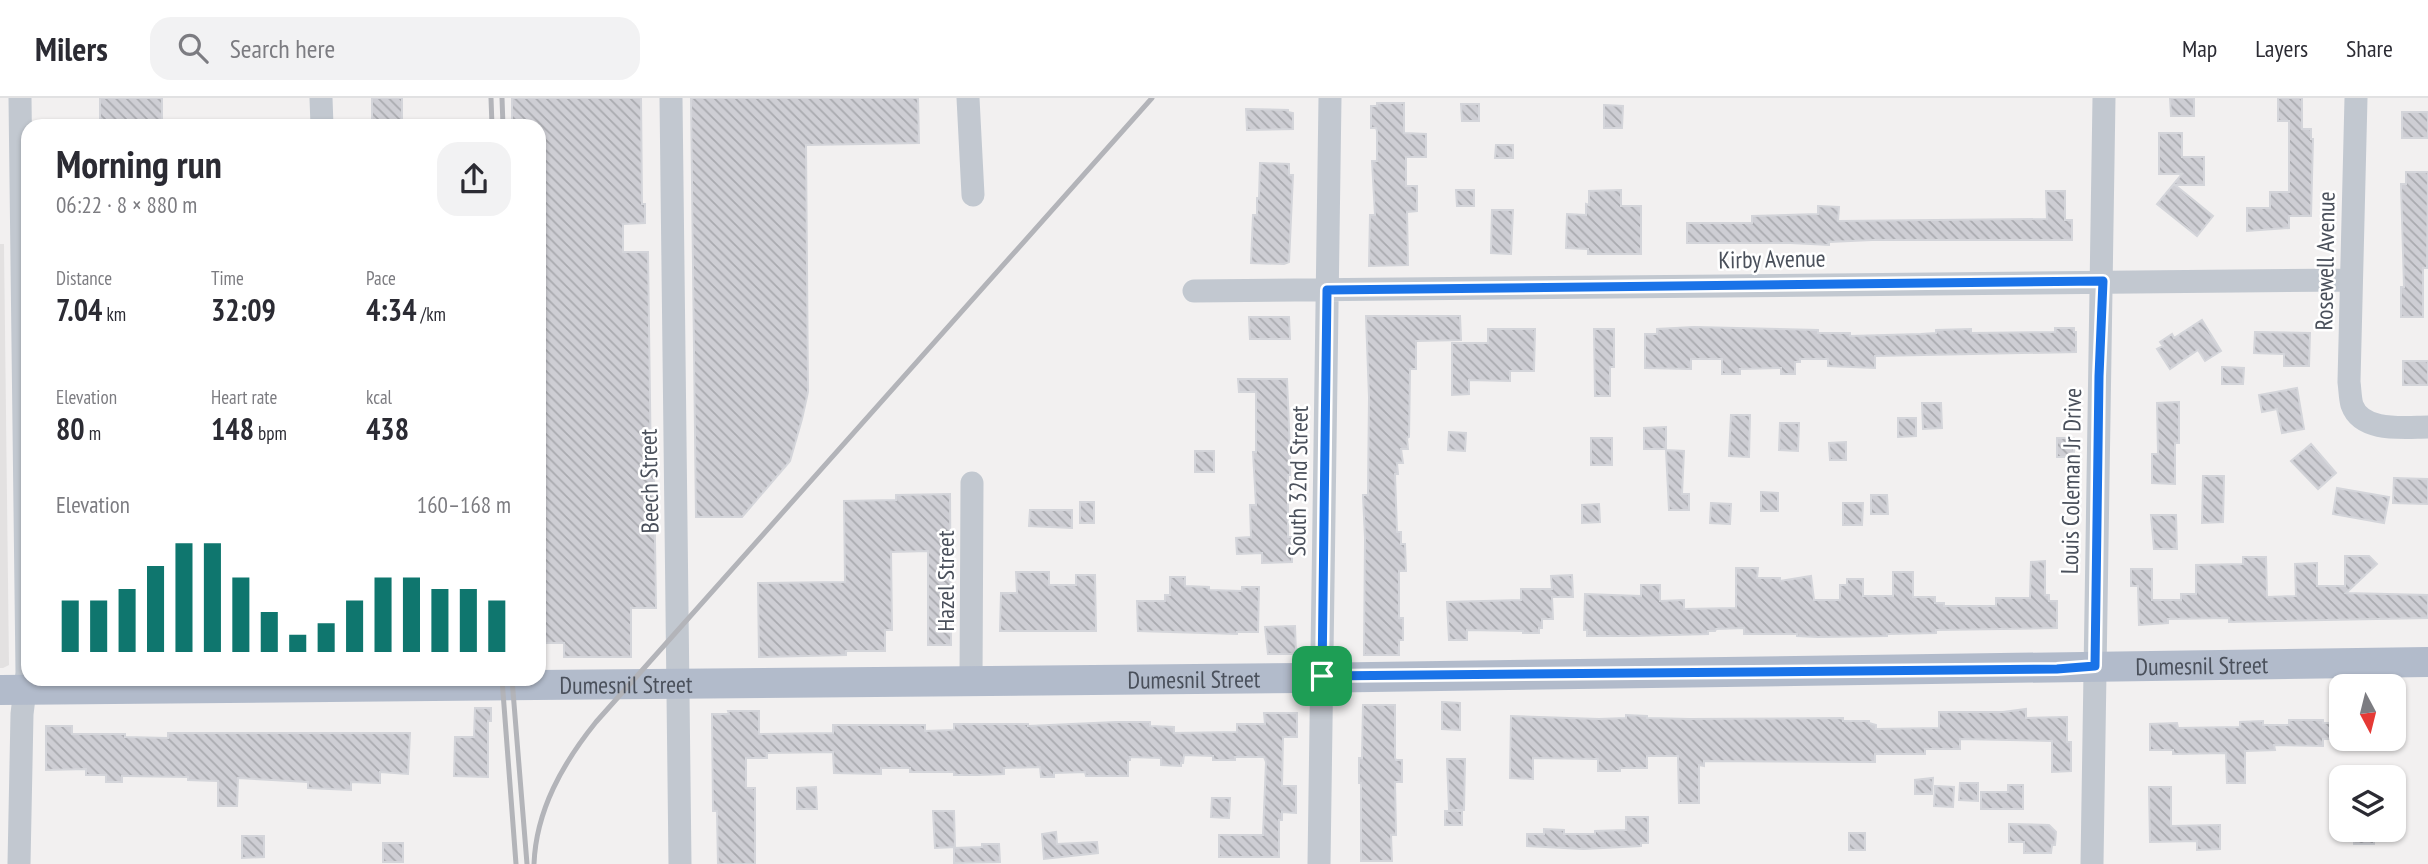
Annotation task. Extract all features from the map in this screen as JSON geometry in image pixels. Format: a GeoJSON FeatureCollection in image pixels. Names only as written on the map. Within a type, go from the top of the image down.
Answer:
{"type":"FeatureCollection","features":[{"type":"Feature","properties":{"kind":"main road","name":"Dumesnil Street"},"geometry":{"type":"LineString","coordinates":[[546,683],[2057,669],[2095,666],[2428,662]]}},
{"type":"Feature","properties":{"kind":"main road","name":"Dumesnil Street"},"geometry":{"type":"LineString","coordinates":[[12,690],[170,686]]}},
{"type":"Feature","properties":{"kind":"street"},"geometry":{"type":"LineString","coordinates":[[20,98],[21,181]]}},
{"type":"Feature","properties":{"kind":"street"},"geometry":{"type":"LineString","coordinates":[[321,98],[322,119]]}},
{"type":"Feature","properties":{"kind":"street","name":"Beech Street"},"geometry":{"type":"LineString","coordinates":[[671,98],[680,864]]}},
{"type":"Feature","properties":{"kind":"street"},"geometry":{"type":"LineString","coordinates":[[968,98],[973,195]]}},
{"type":"Feature","properties":{"kind":"street","name":"South 32nd Street"},"geometry":{"type":"LineString","coordinates":[[1319,864],[1330,98]]}},
{"type":"Feature","properties":{"kind":"street","name":"Louis Coleman Jr Drive"},"geometry":{"type":"LineString","coordinates":[[2092,864],[2104,98]]}},
{"type":"Feature","properties":{"kind":"street","name":"Rosewell Avenue"},"geometry":{"type":"LineString","coordinates":[[2356,98],[2349,382],[2352,405],[2365,420],[2377,425],[2428,426]]}},
{"type":"Feature","properties":{"kind":"street","name":"Kirby Avenue"},"geometry":{"type":"LineString","coordinates":[[1194,291],[2351,279]]}},
{"type":"Feature","properties":{"kind":"street","name":"Hazel Street"},"geometry":{"type":"LineString","coordinates":[[971,680],[972,483]]}},
{"type":"Feature","properties":{"kind":"street"},"geometry":{"type":"LineString","coordinates":[[19,864],[22,714],[12,690],[21,631]]}},
{"type":"Feature","properties":{"kind":"shaded area"},"geometry":{"type":"Polygon","coordinates":[[[0,244],[4,244],[9,665],[3,668],[0,668],[0,244]]]}},
{"type":"Feature","properties":{"kind":"building"},"geometry":{"type":"Polygon","coordinates":[[[100,98],[162,98],[162,119],[100,119],[100,98]]]}},
{"type":"Feature","properties":{"kind":"building"},"geometry":{"type":"Polygon","coordinates":[[[372,98],[402,98],[402,119],[372,119],[372,98]]]}},
{"type":"Feature","properties":{"kind":"building"},"geometry":{"type":"Polygon","coordinates":[[[512,98],[641,98],[642,204],[645,204],[645,223],[623,224],[623,252],[648,252],[656,608],[631,608],[631,657],[564,657],[564,643],[546,643],[546,119],[512,119],[512,98]]]}},
{"type":"Feature","properties":{"kind":"building"},"geometry":{"type":"Polygon","coordinates":[[[691,98],[918,98],[919,143],[806,145],[808,392],[790,461],[742,517],[696,517],[691,98]]]}},
{"type":"Feature","properties":{"kind":"building"},"geometry":{"type":"Polygon","coordinates":[[[2170,98],[2194,98],[2194,116],[2171,116],[2170,98]]]}},
{"type":"Feature","properties":{"kind":"building"},"geometry":{"type":"Polygon","coordinates":[[[2278,98],[2302,98],[2302,129],[2311,129],[2311,216],[2289,216],[2289,228],[2247,231],[2247,208],[2270,208],[2270,192],[2289,192],[2289,121],[2278,121],[2278,98]]]}},
{"type":"Feature","properties":{"kind":"building"},"geometry":{"type":"Polygon","coordinates":[[[1377,103],[1404,103],[1404,133],[1426,134],[1426,157],[1406,157],[1406,186],[1417,186],[1417,211],[1407,212],[1408,265],[1369,266],[1370,215],[1375,215],[1372,161],[1377,161],[1377,131],[1376,128],[1371,128],[1371,106],[1377,106],[1377,103]]]}},
{"type":"Feature","properties":{"kind":"building"},"geometry":{"type":"Polygon","coordinates":[[[1461,104],[1479,104],[1479,121],[1462,121],[1461,104]]]}},
{"type":"Feature","properties":{"kind":"building"},"geometry":{"type":"Polygon","coordinates":[[[1604,105],[1623,106],[1622,128],[1604,128],[1604,105]]]}},
{"type":"Feature","properties":{"kind":"building"},"geometry":{"type":"Polygon","coordinates":[[[1246,109],[1288,110],[1293,113],[1293,129],[1247,130],[1246,109]]]}},
{"type":"Feature","properties":{"kind":"building"},"geometry":{"type":"Polygon","coordinates":[[[2402,112],[2428,112],[2428,138],[2402,138],[2402,112]]]}},
{"type":"Feature","properties":{"kind":"building"},"geometry":{"type":"Polygon","coordinates":[[[2159,133],[2182,133],[2182,157],[2204,157],[2204,185],[2175,185],[2213,216],[2197,236],[2157,204],[2182,174],[2159,174],[2159,133]]]}},
{"type":"Feature","properties":{"kind":"building"},"geometry":{"type":"Polygon","coordinates":[[[1496,145],[1513,145],[1513,158],[1495,158],[1496,145]]]}},
{"type":"Feature","properties":{"kind":"building"},"geometry":{"type":"Polygon","coordinates":[[[1260,163],[1289,164],[1289,175],[1293,175],[1289,262],[1284,264],[1251,263],[1253,215],[1257,215],[1260,163]]]}},
{"type":"Feature","properties":{"kind":"building"},"geometry":{"type":"Polygon","coordinates":[[[2406,172],[2428,172],[2427,268],[2423,268],[2423,317],[2401,317],[2401,287],[2404,287],[2401,184],[2406,184],[2406,172]]]}},
{"type":"Feature","properties":{"kind":"building"},"geometry":{"type":"Polygon","coordinates":[[[1456,190],[1474,190],[1474,206],[1457,206],[1456,190]]]}},
{"type":"Feature","properties":{"kind":"building"},"geometry":{"type":"Polygon","coordinates":[[[1621,190],[1621,206],[1641,206],[1641,254],[1588,254],[1588,249],[1566,248],[1567,214],[1586,215],[1589,191],[1621,190]]]}},
{"type":"Feature","properties":{"kind":"building"},"geometry":{"type":"Polygon","coordinates":[[[2046,191],[2065,191],[2065,220],[2072,220],[2072,240],[1872,240],[1829,242],[1829,245],[1687,243],[1687,223],[1752,223],[1752,216],[1818,214],[1818,206],[1839,207],[1838,221],[2047,219],[2046,191]]]}},
{"type":"Feature","properties":{"kind":"building"},"geometry":{"type":"Polygon","coordinates":[[[1492,210],[1513,210],[1511,254],[1491,253],[1492,210]]]}},
{"type":"Feature","properties":{"kind":"building"},"geometry":{"type":"Polygon","coordinates":[[[1366,316],[1460,316],[1461,340],[1416,341],[1416,369],[1410,369],[1408,449],[1401,449],[1403,463],[1397,463],[1398,474],[1395,474],[1397,532],[1401,532],[1401,544],[1405,544],[1406,571],[1399,571],[1399,618],[1403,618],[1403,640],[1399,640],[1399,655],[1364,655],[1363,495],[1368,495],[1369,397],[1366,316]]]}},
{"type":"Feature","properties":{"kind":"building"},"geometry":{"type":"Polygon","coordinates":[[[1249,317],[1289,317],[1290,339],[1250,339],[1249,317]]]}},
{"type":"Feature","properties":{"kind":"building"},"geometry":{"type":"Polygon","coordinates":[[[2202,320],[2221,351],[2205,361],[2198,350],[2170,369],[2157,349],[2163,346],[2160,342],[2172,334],[2174,338],[2202,320]]]}},
{"type":"Feature","properties":{"kind":"building"},"geometry":{"type":"Polygon","coordinates":[[[1694,327],[1818,330],[1818,333],[1850,333],[1850,336],[1921,334],[1936,333],[1936,330],[1971,329],[1971,333],[2055,332],[2055,328],[2074,328],[2076,352],[1875,356],[1875,368],[1828,366],[1828,359],[1800,359],[1800,362],[1795,362],[1795,374],[1781,374],[1781,368],[1740,369],[1740,374],[1722,374],[1722,359],[1691,359],[1691,369],[1645,368],[1645,334],[1657,334],[1657,329],[1694,327]]]}},
{"type":"Feature","properties":{"kind":"building"},"geometry":{"type":"Polygon","coordinates":[[[1488,329],[1535,329],[1534,371],[1510,371],[1510,381],[1469,380],[1469,394],[1452,395],[1452,343],[1488,343],[1488,329]]]}},
{"type":"Feature","properties":{"kind":"building"},"geometry":{"type":"Polygon","coordinates":[[[1594,329],[1614,329],[1614,367],[1610,367],[1610,396],[1595,396],[1594,329]]]}},
{"type":"Feature","properties":{"kind":"building"},"geometry":{"type":"Polygon","coordinates":[[[2255,332],[2310,333],[2309,366],[2284,366],[2284,354],[2254,353],[2255,332]]]}},
{"type":"Feature","properties":{"kind":"building"},"geometry":{"type":"Polygon","coordinates":[[[2403,361],[2428,361],[2428,385],[2403,385],[2403,361]]]}},
{"type":"Feature","properties":{"kind":"building"},"geometry":{"type":"Polygon","coordinates":[[[2222,367],[2244,368],[2243,384],[2222,384],[2222,367]]]}},
{"type":"Feature","properties":{"kind":"building"},"geometry":{"type":"Polygon","coordinates":[[[1238,379],[1287,379],[1290,452],[1288,537],[1292,537],[1292,562],[1262,563],[1262,553],[1237,554],[1236,538],[1251,537],[1250,505],[1256,505],[1253,452],[1256,452],[1256,392],[1239,392],[1238,379]]]}},
{"type":"Feature","properties":{"kind":"building"},"geometry":{"type":"Polygon","coordinates":[[[2297,388],[2304,429],[2282,433],[2277,409],[2262,412],[2259,395],[2297,388]]]}},
{"type":"Feature","properties":{"kind":"building"},"geometry":{"type":"Polygon","coordinates":[[[2179,402],[2175,484],[2152,483],[2152,454],[2158,454],[2157,403],[2179,402]]]}},
{"type":"Feature","properties":{"kind":"building"},"geometry":{"type":"Polygon","coordinates":[[[1922,403],[1941,403],[1942,428],[1923,429],[1922,403]]]}},
{"type":"Feature","properties":{"kind":"building"},"geometry":{"type":"Polygon","coordinates":[[[1731,415],[1750,415],[1749,457],[1729,456],[1731,415]]]}},
{"type":"Feature","properties":{"kind":"building"},"geometry":{"type":"Polygon","coordinates":[[[1898,418],[1916,418],[1916,436],[1898,437],[1898,418]]]}},
{"type":"Feature","properties":{"kind":"building"},"geometry":{"type":"Polygon","coordinates":[[[1780,423],[1799,423],[1798,451],[1779,450],[1780,423]]]}},
{"type":"Feature","properties":{"kind":"building"},"geometry":{"type":"Polygon","coordinates":[[[1666,427],[1666,449],[1644,449],[1644,428],[1666,427]]]}},
{"type":"Feature","properties":{"kind":"building"},"geometry":{"type":"Polygon","coordinates":[[[1449,432],[1466,433],[1465,451],[1448,450],[1449,432]]]}},
{"type":"Feature","properties":{"kind":"building"},"geometry":{"type":"Polygon","coordinates":[[[1591,438],[1612,438],[1612,465],[1591,465],[1591,438]]]}},
{"type":"Feature","properties":{"kind":"building"},"geometry":{"type":"Polygon","coordinates":[[[2057,438],[2074,438],[2074,457],[2057,457],[2057,438]]]}},
{"type":"Feature","properties":{"kind":"building"},"geometry":{"type":"Polygon","coordinates":[[[1846,442],[1846,460],[1830,460],[1829,443],[1846,442]]]}},
{"type":"Feature","properties":{"kind":"building"},"geometry":{"type":"Polygon","coordinates":[[[2311,444],[2336,473],[2318,489],[2291,461],[2311,444]]]}},
{"type":"Feature","properties":{"kind":"building"},"geometry":{"type":"Polygon","coordinates":[[[1666,450],[1684,451],[1682,494],[1689,494],[1689,510],[1669,510],[1666,450]]]}},
{"type":"Feature","properties":{"kind":"building"},"geometry":{"type":"Polygon","coordinates":[[[1195,451],[1214,451],[1214,472],[1195,472],[1195,451]]]}},
{"type":"Feature","properties":{"kind":"building"},"geometry":{"type":"Polygon","coordinates":[[[2203,476],[2224,476],[2223,522],[2202,523],[2203,476]]]}},
{"type":"Feature","properties":{"kind":"building"},"geometry":{"type":"Polygon","coordinates":[[[2394,478],[2428,479],[2428,504],[2393,503],[2394,478]]]}},
{"type":"Feature","properties":{"kind":"building"},"geometry":{"type":"Polygon","coordinates":[[[2337,488],[2389,497],[2384,523],[2333,514],[2337,488]]]}},
{"type":"Feature","properties":{"kind":"building"},"geometry":{"type":"Polygon","coordinates":[[[1761,492],[1778,493],[1778,511],[1761,511],[1761,492]]]}},
{"type":"Feature","properties":{"kind":"building"},"geometry":{"type":"Polygon","coordinates":[[[950,494],[951,645],[928,645],[928,551],[891,552],[892,630],[885,630],[885,651],[846,651],[846,655],[759,657],[758,583],[845,582],[844,501],[896,500],[896,495],[950,494]]]}},
{"type":"Feature","properties":{"kind":"building"},"geometry":{"type":"Polygon","coordinates":[[[1871,495],[1887,495],[1888,514],[1871,514],[1871,495]]]}},
{"type":"Feature","properties":{"kind":"building"},"geometry":{"type":"Polygon","coordinates":[[[1080,502],[1094,502],[1094,523],[1080,523],[1080,502]]]}},
{"type":"Feature","properties":{"kind":"building"},"geometry":{"type":"Polygon","coordinates":[[[1711,503],[1731,504],[1730,524],[1710,523],[1711,503]]]}},
{"type":"Feature","properties":{"kind":"building"},"geometry":{"type":"Polygon","coordinates":[[[1843,503],[1863,503],[1862,525],[1843,525],[1843,503]]]}},
{"type":"Feature","properties":{"kind":"building"},"geometry":{"type":"Polygon","coordinates":[[[1599,504],[1600,522],[1582,523],[1582,505],[1599,504]]]}},
{"type":"Feature","properties":{"kind":"building"},"geometry":{"type":"Polygon","coordinates":[[[1030,510],[1072,510],[1072,528],[1029,526],[1030,510]]]}},
{"type":"Feature","properties":{"kind":"building"},"geometry":{"type":"Polygon","coordinates":[[[2151,515],[2176,515],[2177,549],[2154,549],[2151,515]]]}},
{"type":"Feature","properties":{"kind":"building"},"geometry":{"type":"Polygon","coordinates":[[[2345,556],[2369,556],[2377,564],[2346,593],[2428,595],[2428,618],[2229,622],[2229,618],[2168,619],[2168,623],[2139,625],[2138,586],[2131,586],[2131,569],[2152,569],[2152,600],[2181,600],[2181,594],[2196,594],[2196,565],[2243,564],[2243,557],[2266,557],[2267,597],[2296,596],[2295,564],[2317,563],[2317,586],[2345,586],[2345,556]]]}},
{"type":"Feature","properties":{"kind":"building"},"geometry":{"type":"Polygon","coordinates":[[[2045,561],[2045,595],[2049,595],[2049,601],[2057,601],[2057,628],[1936,630],[1936,633],[1887,636],[1818,637],[1797,634],[1744,634],[1744,628],[1716,629],[1708,631],[1708,634],[1633,636],[1587,636],[1587,630],[1584,630],[1585,594],[1641,596],[1641,585],[1660,585],[1660,601],[1684,600],[1684,609],[1736,608],[1736,568],[1758,568],[1757,578],[1780,578],[1780,581],[1811,576],[1814,600],[1840,600],[1840,585],[1847,585],[1847,579],[1863,579],[1863,596],[1893,596],[1893,572],[1913,572],[1913,597],[1935,597],[1935,603],[1944,603],[1944,606],[1996,606],[1996,598],[2030,598],[2031,562],[2045,561]]]}},
{"type":"Feature","properties":{"kind":"building"},"geometry":{"type":"Polygon","coordinates":[[[1016,572],[1049,572],[1049,585],[1076,585],[1076,575],[1095,575],[1096,631],[1000,631],[1001,593],[1017,593],[1016,572]]]}},
{"type":"Feature","properties":{"kind":"building"},"geometry":{"type":"Polygon","coordinates":[[[1572,575],[1573,597],[1552,597],[1553,619],[1542,619],[1539,633],[1467,630],[1467,640],[1449,640],[1447,602],[1521,600],[1521,589],[1552,589],[1551,576],[1572,575]]]}},
{"type":"Feature","properties":{"kind":"building"},"geometry":{"type":"Polygon","coordinates":[[[1170,577],[1185,577],[1185,586],[1209,587],[1209,590],[1242,591],[1242,587],[1259,587],[1258,632],[1237,634],[1138,631],[1137,601],[1165,601],[1165,595],[1170,595],[1170,577]]]}},
{"type":"Feature","properties":{"kind":"building"},"geometry":{"type":"Polygon","coordinates":[[[1295,626],[1296,654],[1268,654],[1265,627],[1295,626]]]}},
{"type":"Feature","properties":{"kind":"building"},"geometry":{"type":"Polygon","coordinates":[[[1442,702],[1460,703],[1460,730],[1442,729],[1442,702]]]}},
{"type":"Feature","properties":{"kind":"building"},"geometry":{"type":"Polygon","coordinates":[[[1363,705],[1395,705],[1395,758],[1402,760],[1402,782],[1395,782],[1396,835],[1391,835],[1392,861],[1361,861],[1359,758],[1362,758],[1363,705]]]}},
{"type":"Feature","properties":{"kind":"building"},"geometry":{"type":"Polygon","coordinates":[[[475,708],[491,708],[491,721],[488,721],[488,777],[454,776],[455,737],[474,737],[475,708]]]}},
{"type":"Feature","properties":{"kind":"building"},"geometry":{"type":"Polygon","coordinates":[[[2026,709],[2026,718],[2067,717],[2067,742],[2071,742],[2071,771],[2052,772],[2052,741],[1960,739],[1960,749],[1925,749],[1925,754],[1875,754],[1875,762],[1704,761],[1704,766],[1699,765],[1699,803],[1679,803],[1678,756],[1647,756],[1647,768],[1620,768],[1620,771],[1598,771],[1598,759],[1533,758],[1533,779],[1510,778],[1511,716],[1599,719],[1626,718],[1626,715],[1690,719],[1843,718],[1843,721],[1869,721],[1876,725],[1876,729],[1939,728],[1939,712],[2003,712],[2026,709]]]}},
{"type":"Feature","properties":{"kind":"building"},"geometry":{"type":"Polygon","coordinates":[[[728,711],[759,711],[759,734],[833,733],[833,725],[925,725],[925,731],[954,730],[954,724],[1028,726],[1116,722],[1150,722],[1150,726],[1174,727],[1174,733],[1237,732],[1237,724],[1265,724],[1264,713],[1297,713],[1297,737],[1283,737],[1282,786],[1296,786],[1296,813],[1282,812],[1282,820],[1279,820],[1279,857],[1219,857],[1219,835],[1263,835],[1264,757],[1213,760],[1213,756],[1184,755],[1181,766],[1161,765],[1161,758],[1130,757],[1128,776],[1086,776],[1085,772],[1054,773],[1054,777],[1041,777],[1040,767],[1004,768],[1004,774],[977,775],[910,772],[910,768],[881,768],[881,774],[834,773],[833,752],[767,753],[767,758],[746,758],[746,788],[755,788],[755,864],[718,864],[717,811],[713,811],[712,714],[729,714],[728,711]]]}},
{"type":"Feature","properties":{"kind":"building"},"geometry":{"type":"Polygon","coordinates":[[[2289,720],[2323,720],[2323,723],[2329,723],[2329,739],[2323,739],[2323,746],[2274,745],[2275,750],[2245,751],[2245,783],[2227,783],[2226,753],[2173,754],[2173,750],[2150,750],[2150,724],[2177,723],[2178,728],[2240,727],[2240,722],[2263,721],[2263,725],[2289,725],[2289,720]]]}},
{"type":"Feature","properties":{"kind":"building"},"geometry":{"type":"Polygon","coordinates":[[[46,726],[72,726],[72,734],[125,734],[125,737],[168,738],[168,733],[410,733],[408,774],[380,772],[380,783],[351,782],[351,790],[308,788],[308,782],[238,778],[237,806],[218,806],[218,781],[188,780],[188,777],[122,776],[122,782],[106,782],[106,775],[86,775],[86,769],[46,770],[46,726]]]}},
{"type":"Feature","properties":{"kind":"building"},"geometry":{"type":"Polygon","coordinates":[[[1447,759],[1465,759],[1464,810],[1449,810],[1447,759]]]}},
{"type":"Feature","properties":{"kind":"building"},"geometry":{"type":"Polygon","coordinates":[[[1933,778],[1932,794],[1915,794],[1915,780],[1933,778]]]}},
{"type":"Feature","properties":{"kind":"building"},"geometry":{"type":"Polygon","coordinates":[[[1960,783],[1978,783],[1978,801],[1959,800],[1960,783]]]}},
{"type":"Feature","properties":{"kind":"building"},"geometry":{"type":"Polygon","coordinates":[[[2008,785],[2023,785],[2023,809],[1981,809],[1981,792],[2008,792],[2008,785]]]}},
{"type":"Feature","properties":{"kind":"building"},"geometry":{"type":"Polygon","coordinates":[[[1935,786],[1954,787],[1953,807],[1934,806],[1935,786]]]}},
{"type":"Feature","properties":{"kind":"building"},"geometry":{"type":"Polygon","coordinates":[[[816,787],[817,809],[797,809],[797,788],[816,787]]]}},
{"type":"Feature","properties":{"kind":"building"},"geometry":{"type":"Polygon","coordinates":[[[2149,787],[2171,787],[2171,826],[2220,825],[2220,849],[2197,850],[2197,841],[2150,842],[2149,787]]]}},
{"type":"Feature","properties":{"kind":"building"},"geometry":{"type":"Polygon","coordinates":[[[1212,798],[1230,798],[1229,818],[1211,817],[1212,798]]]}},
{"type":"Feature","properties":{"kind":"building"},"geometry":{"type":"Polygon","coordinates":[[[933,811],[954,811],[955,847],[935,848],[933,811]]]}},
{"type":"Feature","properties":{"kind":"building"},"geometry":{"type":"Polygon","coordinates":[[[1445,811],[1462,811],[1462,825],[1445,825],[1445,811]]]}},
{"type":"Feature","properties":{"kind":"building"},"geometry":{"type":"Polygon","coordinates":[[[1626,817],[1648,817],[1648,843],[1641,843],[1641,846],[1583,849],[1527,846],[1527,834],[1544,834],[1544,829],[1564,830],[1564,834],[1626,830],[1626,817]]]}},
{"type":"Feature","properties":{"kind":"building"},"geometry":{"type":"Polygon","coordinates":[[[2009,824],[2049,825],[2056,832],[2051,853],[2024,853],[2024,842],[2009,842],[2009,824]]]}},
{"type":"Feature","properties":{"kind":"building"},"geometry":{"type":"Polygon","coordinates":[[[1056,832],[1057,844],[1097,842],[1098,853],[1044,859],[1042,834],[1056,832]]]}},
{"type":"Feature","properties":{"kind":"building"},"geometry":{"type":"Polygon","coordinates":[[[1849,833],[1865,833],[1865,850],[1849,850],[1849,833]]]}},
{"type":"Feature","properties":{"kind":"building"},"geometry":{"type":"Polygon","coordinates":[[[242,836],[264,836],[264,857],[242,858],[242,836]]]}},
{"type":"Feature","properties":{"kind":"building"},"geometry":{"type":"Polygon","coordinates":[[[2354,842],[2374,842],[2374,844],[2354,842]]]}},
{"type":"Feature","properties":{"kind":"building"},"geometry":{"type":"Polygon","coordinates":[[[383,843],[403,843],[403,862],[383,862],[383,843]]]}},
{"type":"Feature","properties":{"kind":"building"},"geometry":{"type":"Polygon","coordinates":[[[982,844],[999,844],[1000,862],[954,863],[954,848],[982,847],[982,844]]]}},
{"type":"Feature","properties":{"kind":"railway"},"geometry":{"type":"LineString","coordinates":[[491,98],[492,119]]}},
{"type":"Feature","properties":{"kind":"railway"},"geometry":{"type":"LineString","coordinates":[[502,98],[503,119]]}},
{"type":"Feature","properties":{"kind":"railway"},"geometry":{"type":"LineString","coordinates":[[534,864],[540,825],[553,788],[596,722],[1152,98]]}},
{"type":"Feature","properties":{"kind":"railway"},"geometry":{"type":"LineString","coordinates":[[503,686],[516,864]]}},
{"type":"Feature","properties":{"kind":"railway"},"geometry":{"type":"LineString","coordinates":[[513,686],[527,864]]}},
{"type":"Feature","properties":{"kind":"route"},"geometry":{"type":"LineString","coordinates":[[2103,281],[2095,666],[2057,669],[1322,676],[1327,290],[2103,281]]}}]}
